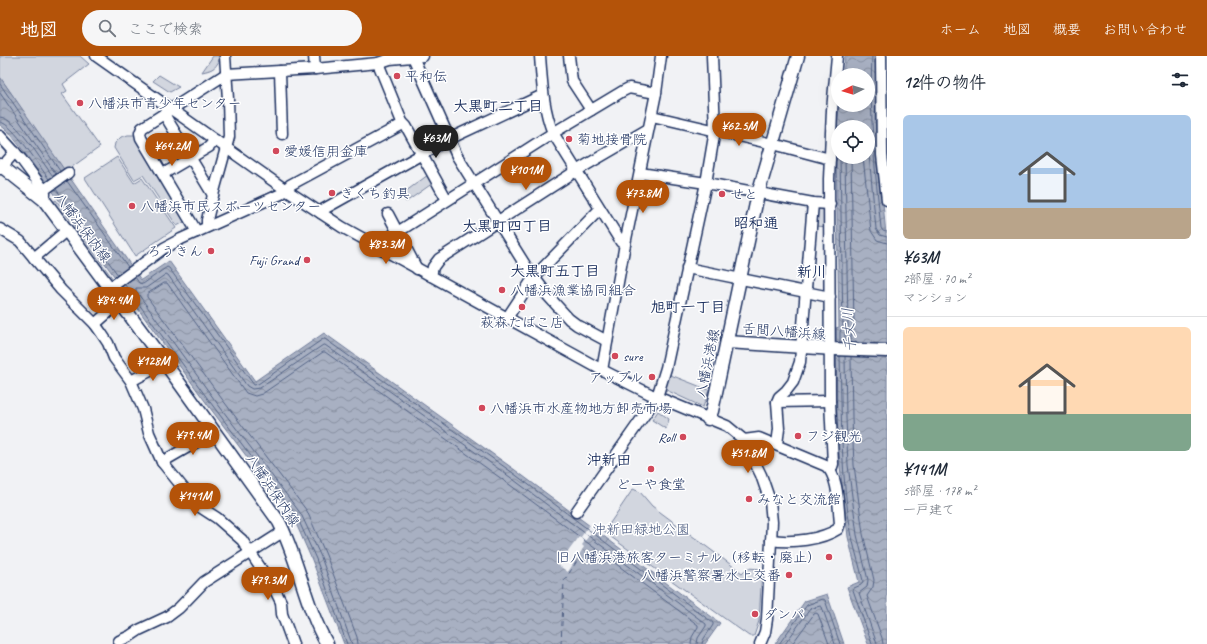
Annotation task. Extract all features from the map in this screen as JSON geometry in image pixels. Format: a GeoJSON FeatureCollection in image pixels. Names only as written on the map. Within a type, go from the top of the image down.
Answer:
{"type":"FeatureCollection","features":[{"type":"Feature","properties":{"kind":"main road","name":"八幡浜港線"},"geometry":{"type":"LineString","coordinates":[[708,419],[712,411],[758,194],[798,56]]}},
{"type":"Feature","properties":{"kind":"main road","name":"八幡浜保内線"},"geometry":{"type":"LineString","coordinates":[[1,167],[45,192],[67,230],[113,285],[120,302],[279,522],[289,541],[315,619],[327,644]]}},
{"type":"Feature","properties":{"kind":"main road","name":"舌間八幡浜線"},"geometry":{"type":"LineString","coordinates":[[727,342],[887,351]]}},
{"type":"Feature","properties":{"kind":"street"},"geometry":{"type":"LineString","coordinates":[[96,56],[167,112],[226,147],[286,190],[342,227],[602,370],[657,397],[727,426],[744,440],[761,475],[770,501],[772,522],[767,619],[765,632],[760,644]]}},
{"type":"Feature","properties":{"kind":"street"},"geometry":{"type":"LineString","coordinates":[[207,226],[213,195],[229,137],[225,56]]}},
{"type":"Feature","properties":{"kind":"street"},"geometry":{"type":"LineString","coordinates":[[314,56],[315,69]]}},
{"type":"Feature","properties":{"kind":"street"},"geometry":{"type":"LineString","coordinates":[[197,232],[141,138],[140,133],[142,128],[226,74],[315,69],[354,61],[378,63],[390,59],[418,56],[449,139],[457,156],[527,268],[549,297],[569,319],[607,341]]}},
{"type":"Feature","properties":{"kind":"street"},"geometry":{"type":"LineString","coordinates":[[540,56],[543,95],[553,133],[621,242],[626,244]]}},
{"type":"Feature","properties":{"kind":"street"},"geometry":{"type":"LineString","coordinates":[[569,56],[572,81],[591,110]]}},
{"type":"Feature","properties":{"kind":"street"},"geometry":{"type":"LineString","coordinates":[[602,370],[648,129],[652,116],[661,56]]}},
{"type":"Feature","properties":{"kind":"street"},"geometry":{"type":"LineString","coordinates":[[576,512],[657,397],[666,368],[706,183],[715,130],[712,56]]}},
{"type":"Feature","properties":{"kind":"street"},"geometry":{"type":"LineString","coordinates":[[831,470],[833,464],[830,401],[832,349],[830,298],[830,159],[832,110],[837,56]]}},
{"type":"Feature","properties":{"kind":"street"},"geometry":{"type":"LineString","coordinates":[[881,56],[884,115],[882,155],[887,200]]}},
{"type":"Feature","properties":{"kind":"street"},"geometry":{"type":"LineString","coordinates":[[378,63],[402,122],[406,126],[447,200]]}},
{"type":"Feature","properties":{"kind":"street"},"geometry":{"type":"LineString","coordinates":[[280,71],[282,134]]}},
{"type":"Feature","properties":{"kind":"street"},"geometry":{"type":"LineString","coordinates":[[381,249],[382,242],[553,133],[629,88],[656,94]]}},
{"type":"Feature","properties":{"kind":"street"},"geometry":{"type":"LineString","coordinates":[[321,213],[324,209],[449,139],[543,95]]}},
{"type":"Feature","properties":{"kind":"street"},"geometry":{"type":"LineString","coordinates":[[167,112],[191,158],[213,195]]}},
{"type":"Feature","properties":{"kind":"street"},"geometry":{"type":"LineString","coordinates":[[652,116],[830,159]]}},
{"type":"Feature","properties":{"kind":"street"},"geometry":{"type":"LineString","coordinates":[[113,285],[164,248],[207,226],[281,194],[290,185],[401,125],[402,122]]}},
{"type":"Feature","properties":{"kind":"street"},"geometry":{"type":"LineString","coordinates":[[431,276],[433,267],[439,258],[576,171],[648,129]]}},
{"type":"Feature","properties":{"kind":"street"},"geometry":{"type":"LineString","coordinates":[[0,136],[15,152],[45,192],[68,173]]}},
{"type":"Feature","properties":{"kind":"street"},"geometry":{"type":"LineString","coordinates":[[163,174],[209,147],[215,140]]}},
{"type":"Feature","properties":{"kind":"street"},"geometry":{"type":"LineString","coordinates":[[1,167],[15,152]]}},
{"type":"Feature","properties":{"kind":"street"},"geometry":{"type":"LineString","coordinates":[[640,173],[706,183],[812,203],[830,204]]}},
{"type":"Feature","properties":{"kind":"street"},"geometry":{"type":"LineString","coordinates":[[777,444],[779,429],[777,402],[779,397],[793,382],[800,362],[804,292],[812,203]]}},
{"type":"Feature","properties":{"kind":"street"},"geometry":{"type":"LineString","coordinates":[[507,318],[534,278],[600,209]]}},
{"type":"Feature","properties":{"kind":"street"},"geometry":{"type":"LineString","coordinates":[[388,214],[417,269]]}},
{"type":"Feature","properties":{"kind":"street"},"geometry":{"type":"LineString","coordinates":[[0,229],[20,241],[61,290],[95,324],[108,343],[114,358],[131,381],[143,410],[149,434],[162,462],[197,505],[217,518],[242,540],[275,590],[281,602],[282,614],[293,644]]}},
{"type":"Feature","properties":{"kind":"street"},"geometry":{"type":"LineString","coordinates":[[34,258],[67,230]]}},
{"type":"Feature","properties":{"kind":"street"},"geometry":{"type":"LineString","coordinates":[[687,268],[830,298]]}},
{"type":"Feature","properties":{"kind":"street"},"geometry":{"type":"LineString","coordinates":[[95,324],[120,302]]}},
{"type":"Feature","properties":{"kind":"street"},"geometry":{"type":"LineString","coordinates":[[131,381],[165,363]]}},
{"type":"Feature","properties":{"kind":"street"},"geometry":{"type":"LineString","coordinates":[[777,402],[830,401]]}},
{"type":"Feature","properties":{"kind":"street"},"geometry":{"type":"LineString","coordinates":[[162,462],[214,432]]}},
{"type":"Feature","properties":{"kind":"street"},"geometry":{"type":"LineString","coordinates":[[744,440],[759,438],[777,444],[826,466],[831,470],[834,478],[840,523],[838,528],[832,533],[797,541],[783,542],[771,540]]}},
{"type":"Feature","properties":{"kind":"street"},"geometry":{"type":"LineString","coordinates":[[119,641],[167,617],[179,608],[204,582],[284,531]]}},
{"type":"Feature","properties":{"kind":"green space"},"geometry":{"type":"Polygon","coordinates":[[[0,56],[80,56],[89,64],[63,84],[67,91],[62,94],[100,147],[65,172],[0,77],[0,56]]]}},
{"type":"Feature","properties":{"kind":"green space"},"geometry":{"type":"Polygon","coordinates":[[[213,56],[220,56],[218,63],[212,69],[202,72],[213,56]]]}},
{"type":"Feature","properties":{"kind":"green space"},"geometry":{"type":"Polygon","coordinates":[[[159,75],[179,87],[170,92],[153,81],[159,75]]]}},
{"type":"Feature","properties":{"kind":"green space"},"geometry":{"type":"Polygon","coordinates":[[[136,135],[186,221],[177,226],[143,175],[134,180],[114,148],[115,143],[121,137],[136,135]]]}},
{"type":"Feature","properties":{"kind":"green space","name":"八幡浜市民スポーツセンター"},"geometry":{"type":"Polygon","coordinates":[[[117,157],[134,183],[142,178],[176,228],[135,256],[85,178],[117,157]]]}},
{"type":"Feature","properties":{"kind":"green space"},"geometry":{"type":"Polygon","coordinates":[[[428,175],[433,183],[406,202],[402,194],[428,175]]]}},
{"type":"Feature","properties":{"kind":"green space"},"geometry":{"type":"Polygon","coordinates":[[[56,200],[113,279],[109,281],[51,203],[56,200]]]}},
{"type":"Feature","properties":{"kind":"green space"},"geometry":{"type":"Polygon","coordinates":[[[830,202],[830,227],[814,226],[815,203],[830,202]]]}},
{"type":"Feature","properties":{"kind":"green space"},"geometry":{"type":"Polygon","coordinates":[[[668,374],[709,390],[703,407],[664,389],[668,374]]]}},
{"type":"Feature","properties":{"kind":"green space"},"geometry":{"type":"Polygon","coordinates":[[[658,411],[669,419],[666,429],[652,420],[658,411]]]}},
{"type":"Feature","properties":{"kind":"green space","name":"沖新田緑地公園"},"geometry":{"type":"Polygon","coordinates":[[[633,489],[640,492],[652,506],[742,573],[747,568],[762,569],[759,621],[754,636],[749,636],[604,532],[633,489]]]}},
{"type":"Feature","properties":{"kind":"water","name":"千丈川"},"geometry":{"type":"Polygon","coordinates":[[[845,56],[876,56],[875,119],[887,245],[887,644],[868,644],[847,587],[859,582],[848,537],[840,466],[837,418],[836,328],[839,327],[836,164],[875,164],[875,120],[838,120],[838,112],[875,112],[875,68],[844,68],[845,56]]]}},
{"type":"Feature","properties":{"kind":"water"},"geometry":{"type":"Polygon","coordinates":[[[0,77],[141,280],[169,261],[255,381],[324,333],[515,470],[720,623],[705,644],[344,644],[312,560],[294,519],[210,408],[19,145],[9,132],[0,125],[0,77]]]}},
{"type":"Feature","properties":{"kind":"water"},"geometry":{"type":"Polygon","coordinates":[[[827,594],[844,644],[775,644],[805,601],[827,594]]]}},
{"type":"Feature","properties":{"kind":"pier"},"geometry":{"type":"Polygon","coordinates":[[[589,525],[594,529],[582,545],[584,547],[568,572],[558,565],[589,525]]]}},
{"type":"Feature","properties":{"kind":"ferry route"},"geometry":{"type":"LineString","coordinates":[[561,644],[564,581],[577,561],[575,561]]}},
{"type":"Feature","properties":{"kind":"place","name":"平和伝"},"geometry":{"type":"Point","coordinates":[397,76]}},
{"type":"Feature","properties":{"kind":"place","name":"八幡浜市青少年センター"},"geometry":{"type":"Point","coordinates":[80,103]}},
{"type":"Feature","properties":{"kind":"place","name":"菊地接骨院"},"geometry":{"type":"Point","coordinates":[569,139]}},
{"type":"Feature","properties":{"kind":"place","name":"愛媛信用金庫"},"geometry":{"type":"Point","coordinates":[276,151]}},
{"type":"Feature","properties":{"kind":"place","name":"きくち釣具"},"geometry":{"type":"Point","coordinates":[332,193]}},
{"type":"Feature","properties":{"kind":"place","name":"せと"},"geometry":{"type":"Point","coordinates":[722,194]}},
{"type":"Feature","properties":{"kind":"place","name":"八幡浜市民スポーツセンター"},"geometry":{"type":"Point","coordinates":[132,206]}},
{"type":"Feature","properties":{"kind":"place","name":"ろうきん"},"geometry":{"type":"Point","coordinates":[211,251]}},
{"type":"Feature","properties":{"kind":"place","name":"Fuji Grand"},"geometry":{"type":"Point","coordinates":[307,260]}},
{"type":"Feature","properties":{"kind":"place","name":"八幡浜漁業協同組合"},"geometry":{"type":"Point","coordinates":[502,290]}},
{"type":"Feature","properties":{"kind":"place","name":"萩森たばこ店"},"geometry":{"type":"Point","coordinates":[522,307]}},
{"type":"Feature","properties":{"kind":"place","name":"sure"},"geometry":{"type":"Point","coordinates":[615,356]}},
{"type":"Feature","properties":{"kind":"place","name":"アップル"},"geometry":{"type":"Point","coordinates":[652,377]}},
{"type":"Feature","properties":{"kind":"place","name":"八幡浜市水産物地方卸売市場"},"geometry":{"type":"Point","coordinates":[482,408]}},
{"type":"Feature","properties":{"kind":"place","name":"フジ観光"},"geometry":{"type":"Point","coordinates":[798,436]}},
{"type":"Feature","properties":{"kind":"place","name":"Roll"},"geometry":{"type":"Point","coordinates":[683,437]}},
{"type":"Feature","properties":{"kind":"place","name":"どーや食堂"},"geometry":{"type":"Point","coordinates":[651,469]}},
{"type":"Feature","properties":{"kind":"place","name":"みなと交流館"},"geometry":{"type":"Point","coordinates":[749,499]}},
{"type":"Feature","properties":{"kind":"place","name":"旧八幡浜港旅客ターミナル（移転・廃止）"},"geometry":{"type":"Point","coordinates":[829,557]}},
{"type":"Feature","properties":{"kind":"place","name":"八幡浜警察署水上交番"},"geometry":{"type":"Point","coordinates":[789,575]}},
{"type":"Feature","properties":{"kind":"place","name":"ダンパ"},"geometry":{"type":"Point","coordinates":[755,614]}},
{"type":"Feature","properties":{"kind":"district","name":"大黒町二丁目"},"geometry":{"type":"Point","coordinates":[498,106]}},
{"type":"Feature","properties":{"kind":"district","name":"昭和通"},"geometry":{"type":"Point","coordinates":[756,223]}},
{"type":"Feature","properties":{"kind":"district","name":"大黒町四丁目"},"geometry":{"type":"Point","coordinates":[507,226]}},
{"type":"Feature","properties":{"kind":"district","name":"大黒町五丁目"},"geometry":{"type":"Point","coordinates":[555,271]}},
{"type":"Feature","properties":{"kind":"district","name":"新川"},"geometry":{"type":"Point","coordinates":[812,272]}},
{"type":"Feature","properties":{"kind":"district","name":"旭町一丁目"},"geometry":{"type":"Point","coordinates":[688,307]}},
{"type":"Feature","properties":{"kind":"district","name":"沖新田"},"geometry":{"type":"Point","coordinates":[609,460]}}]}
